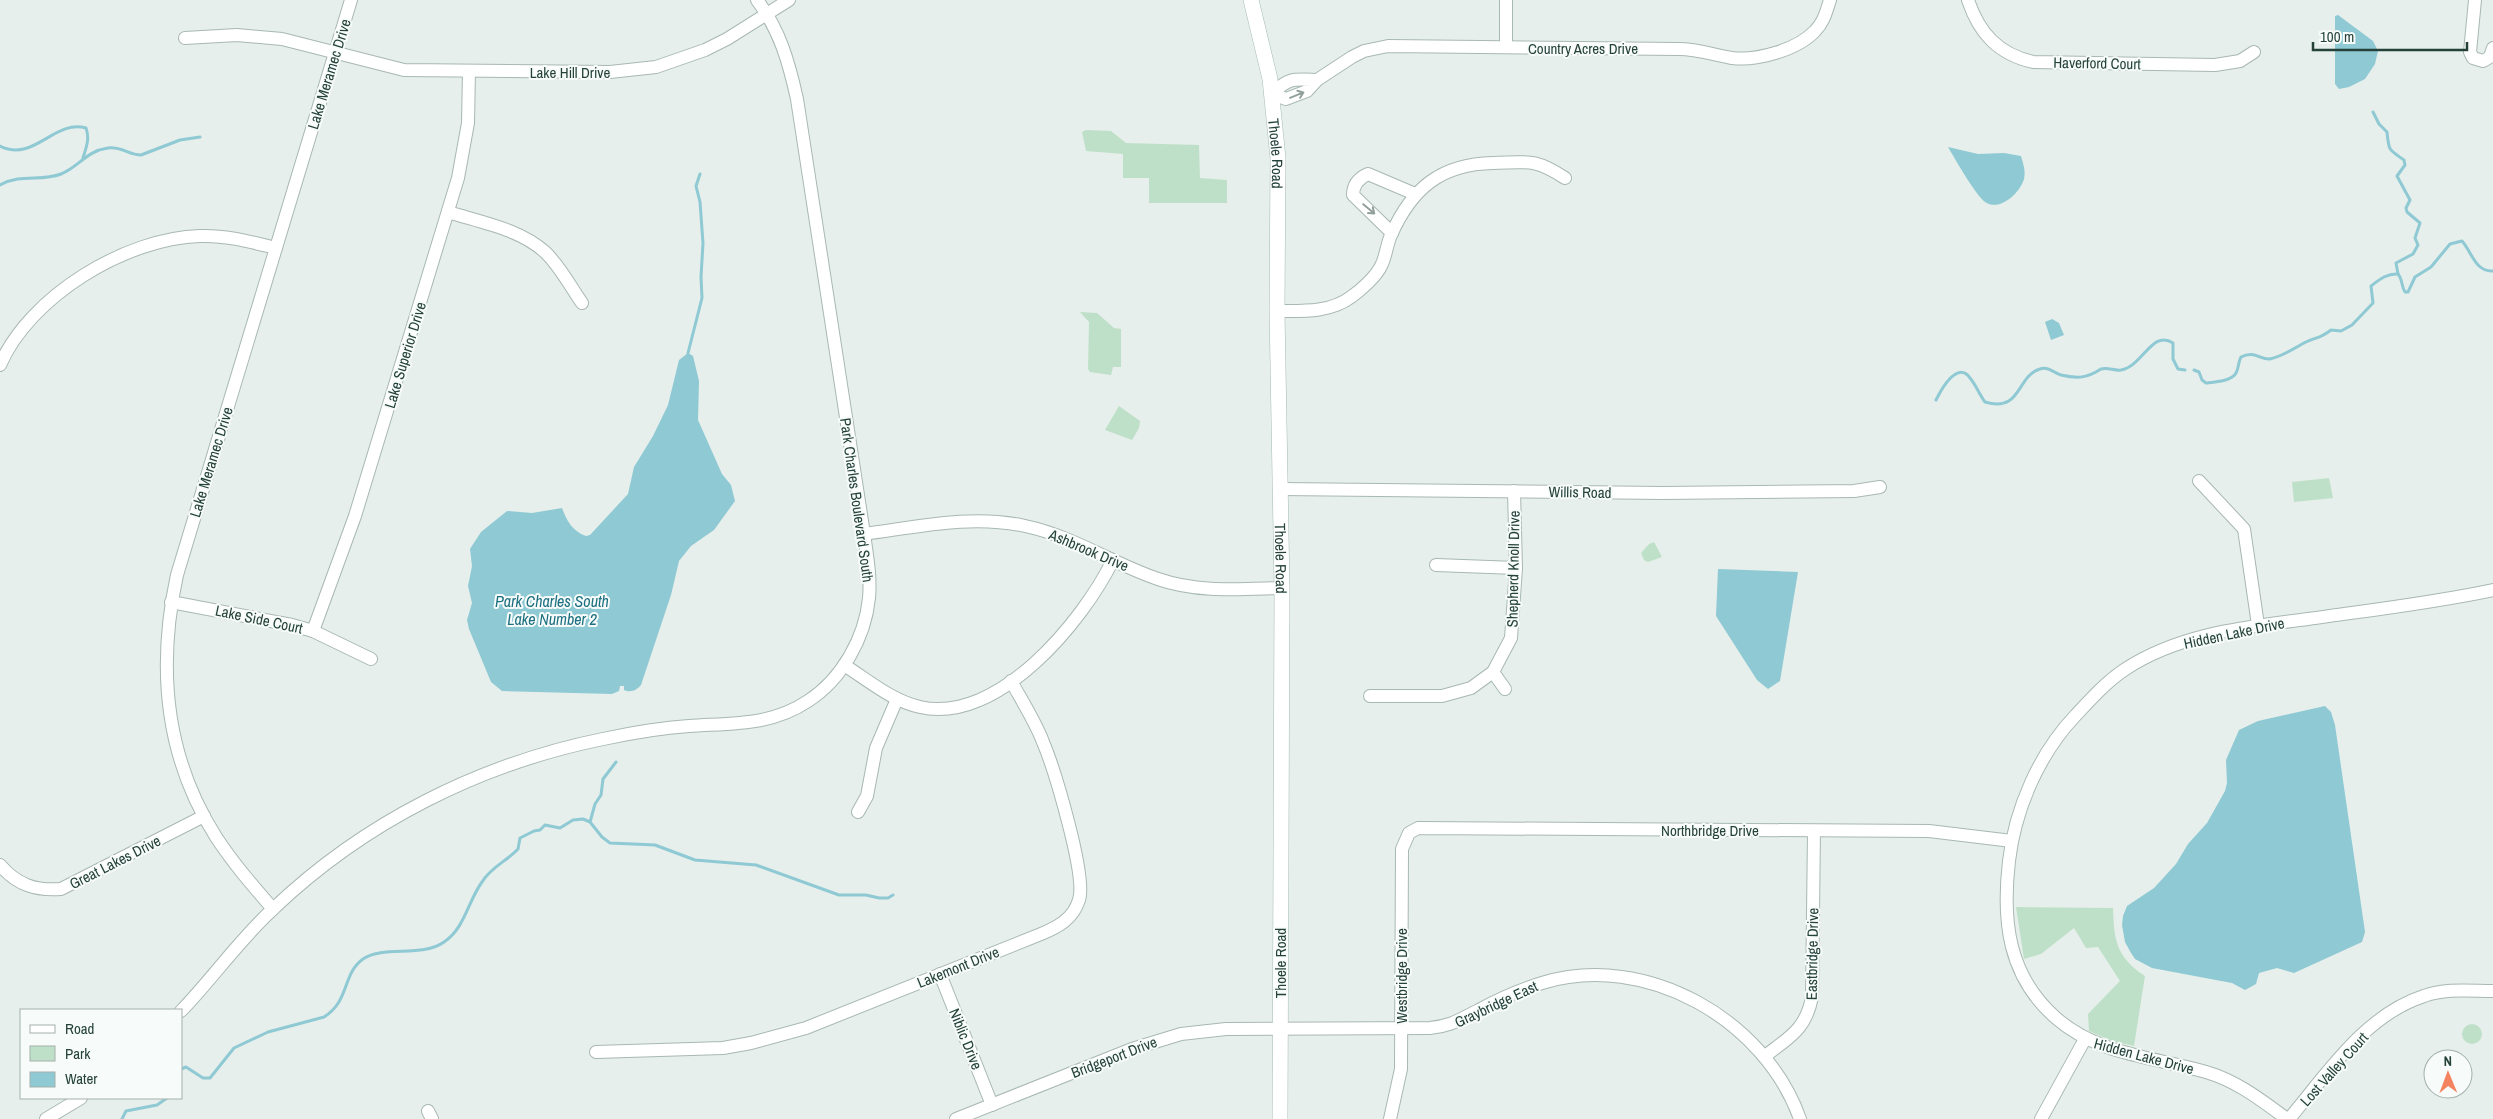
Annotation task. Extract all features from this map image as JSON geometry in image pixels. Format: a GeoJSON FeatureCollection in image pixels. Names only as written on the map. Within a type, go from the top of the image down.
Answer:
{"type":"FeatureCollection","features":[{"type":"Feature","properties":{"kind":"main road","name":"Thoele Road"},"geometry":{"type":"LineString","coordinates":[[1251,0],[1272,94],[1278,158],[1277,311],[1282,588],[1280,1119]]}},
{"type":"Feature","properties":{"kind":"street","name":"Lake Meramec Drive"},"geometry":{"type":"LineString","coordinates":[[273,908],[234,862],[204,816],[184,770],[171,721],[165,663],[171,602],[177,575],[351,0]]}},
{"type":"Feature","properties":{"kind":"street","name":"Park Charles Boulevard South"},"geometry":{"type":"LineString","coordinates":[[182,1010],[221,963],[273,908],[328,862],[404,812],[474,777],[535,755],[601,739],[678,727],[743,724],[766,720],[809,701],[844,665],[862,629],[869,598],[868,565],[864,534],[797,99],[787,55],[767,13],[757,0]]}},
{"type":"Feature","properties":{"kind":"street","name":"Lake Hill Drive"},"geometry":{"type":"LineString","coordinates":[[185,38],[230,35],[282,39],[404,70],[610,72],[656,67],[705,50],[727,39],[789,0]]}},
{"type":"Feature","properties":{"kind":"street"},"geometry":{"type":"LineString","coordinates":[[1506,0],[1506,47]]}},
{"type":"Feature","properties":{"kind":"street","name":"Country Acres Drive"},"geometry":{"type":"LineString","coordinates":[[1272,94],[1286,100],[1307,91],[1317,80],[1364,51],[1388,46],[1678,48],[1703,51],[1732,58],[1756,58],[1785,50],[1814,32],[1825,17],[1830,0]]}},
{"type":"Feature","properties":{"kind":"street","name":"Haverford Court"},"geometry":{"type":"LineString","coordinates":[[1968,0],[1975,20],[1990,40],[2008,54],[2033,62],[2215,65],[2240,61],[2254,52]]}},
{"type":"Feature","properties":{"kind":"street"},"geometry":{"type":"LineString","coordinates":[[2475,0],[2470,52],[2473,58],[2483,61],[2490,58],[2493,48]]}},
{"type":"Feature","properties":{"kind":"street","name":"Lake Superior Drive"},"geometry":{"type":"LineString","coordinates":[[313,631],[356,516],[448,212],[464,149],[468,123],[469,72]]}},
{"type":"Feature","properties":{"kind":"street"},"geometry":{"type":"LineString","coordinates":[[1277,311],[1320,309],[1336,305],[1363,287],[1382,265],[1392,233],[1407,204],[1439,175],[1454,168],[1483,163],[1538,163],[1565,178]]}},
{"type":"Feature","properties":{"kind":"street"},"geometry":{"type":"LineString","coordinates":[[1392,233],[1353,195],[1353,189],[1359,178],[1368,174],[1416,194]]}},
{"type":"Feature","properties":{"kind":"street"},"geometry":{"type":"LineString","coordinates":[[448,212],[506,230],[532,242],[555,263],[582,303]]}},
{"type":"Feature","properties":{"kind":"street"},"geometry":{"type":"LineString","coordinates":[[0,365],[16,337],[49,299],[89,274],[141,247],[160,240],[202,236],[222,237],[276,248]]}},
{"type":"Feature","properties":{"kind":"street"},"geometry":{"type":"LineString","coordinates":[[2199,481],[2244,529],[2258,625]]}},
{"type":"Feature","properties":{"kind":"street","name":"Willis Road"},"geometry":{"type":"LineString","coordinates":[[1280,489],[1663,493],[1854,491],[1880,487]]}},
{"type":"Feature","properties":{"kind":"street","name":"Shepherd Knoll Drive"},"geometry":{"type":"LineString","coordinates":[[1370,696],[1442,696],[1471,688],[1493,672],[1511,638],[1516,568],[1514,491]]}},
{"type":"Feature","properties":{"kind":"street","name":"Ashbrook Drive"},"geometry":{"type":"LineString","coordinates":[[864,534],[950,522],[999,522],[1048,531],[1159,579],[1178,584],[1223,589],[1282,588]]}},
{"type":"Feature","properties":{"kind":"street"},"geometry":{"type":"LineString","coordinates":[[844,665],[897,699],[920,707],[952,708],[967,705],[1011,681],[1061,638],[1089,603],[1113,560]]}},
{"type":"Feature","properties":{"kind":"street"},"geometry":{"type":"LineString","coordinates":[[1436,565],[1516,568]]}},
{"type":"Feature","properties":{"kind":"street","name":"Hidden Lake Drive"},"geometry":{"type":"LineString","coordinates":[[2288,1119],[2247,1090],[2208,1073],[2124,1053],[2084,1039],[2055,1017],[2027,984],[2014,956],[2007,922],[2006,885],[2012,841],[2033,778],[2048,750],[2065,726],[2104,685],[2147,657],[2190,639],[2258,625],[2446,600],[2493,590]]}},
{"type":"Feature","properties":{"kind":"street","name":"Lake Side Court"},"geometry":{"type":"LineString","coordinates":[[171,602],[275,621],[313,631],[370,658]]}},
{"type":"Feature","properties":{"kind":"street"},"geometry":{"type":"LineString","coordinates":[[1493,672],[1505,689]]}},
{"type":"Feature","properties":{"kind":"street","name":"Lakemont Drive"},"geometry":{"type":"LineString","coordinates":[[596,1052],[723,1048],[751,1043],[806,1028],[1056,928],[1066,921],[1075,910],[1082,891],[1079,866],[1052,766],[1033,719],[1011,681]]}},
{"type":"Feature","properties":{"kind":"street"},"geometry":{"type":"LineString","coordinates":[[858,812],[867,796],[876,748],[897,699]]}},
{"type":"Feature","properties":{"kind":"street","name":"Great Lakes Drive"},"geometry":{"type":"LineString","coordinates":[[0,865],[17,882],[40,890],[61,889],[204,816]]}},
{"type":"Feature","properties":{"kind":"street","name":"Northbridge Drive"},"geometry":{"type":"LineString","coordinates":[[1408,833],[1418,828],[1929,832],[2012,841]]}},
{"type":"Feature","properties":{"kind":"street","name":"Eastbridge Drive"},"geometry":{"type":"LineString","coordinates":[[1765,1056],[1801,1029],[1809,1013],[1812,997],[1814,831]]}},
{"type":"Feature","properties":{"kind":"street","name":"Westbridge Drive"},"geometry":{"type":"LineString","coordinates":[[1390,1119],[1401,1069],[1402,849],[1408,833]]}},
{"type":"Feature","properties":{"kind":"street","name":"Niblic Drive"},"geometry":{"type":"LineString","coordinates":[[940,974],[992,1105]]}},
{"type":"Feature","properties":{"kind":"street","name":"Graybridge East"},"geometry":{"type":"LineString","coordinates":[[1280,1028],[1448,1026],[1511,994],[1544,982],[1574,977],[1612,976],[1646,982],[1684,995],[1720,1015],[1747,1036],[1765,1056],[1782,1079],[1800,1119]]}},
{"type":"Feature","properties":{"kind":"street","name":"Lost Valley Court"},"geometry":{"type":"LineString","coordinates":[[2288,1119],[2350,1046],[2400,1005],[2425,995],[2450,991],[2493,991]]}},
{"type":"Feature","properties":{"kind":"street","name":"Bridgeport Drive"},"geometry":{"type":"LineString","coordinates":[[956,1119],[1160,1039],[1203,1030],[1280,1028]]}},
{"type":"Feature","properties":{"kind":"street"},"geometry":{"type":"LineString","coordinates":[[2041,1119],[2084,1039]]}},
{"type":"Feature","properties":{"kind":"street"},"geometry":{"type":"LineString","coordinates":[[46,1119],[79,1099]]}},
{"type":"Feature","properties":{"kind":"green space"},"geometry":{"type":"Polygon","coordinates":[[[1086,130],[1111,131],[1126,143],[1199,145],[1200,178],[1227,180],[1227,203],[1149,203],[1149,178],[1123,178],[1123,154],[1086,151],[1082,132],[1086,130]]]}},
{"type":"Feature","properties":{"kind":"green space"},"geometry":{"type":"Polygon","coordinates":[[[1080,312],[1097,313],[1114,328],[1121,329],[1121,367],[1113,367],[1111,375],[1090,372],[1088,369],[1089,322],[1080,312]]]}},
{"type":"Feature","properties":{"kind":"green space"},"geometry":{"type":"Polygon","coordinates":[[[1119,406],[1140,421],[1139,428],[1132,440],[1105,430],[1119,406]]]}},
{"type":"Feature","properties":{"kind":"green space"},"geometry":{"type":"Polygon","coordinates":[[[2329,478],[2333,498],[2294,502],[2292,482],[2329,478]]]}},
{"type":"Feature","properties":{"kind":"green space"},"geometry":{"type":"Polygon","coordinates":[[[1654,542],[1662,557],[1648,562],[1644,560],[1641,553],[1649,544],[1654,542]]]}},
{"type":"Feature","properties":{"kind":"green space"},"geometry":{"type":"Polygon","coordinates":[[[2016,907],[2113,908],[2114,929],[2118,947],[2128,962],[2145,976],[2134,1046],[2112,1041],[2089,1031],[2088,1014],[2120,981],[2098,947],[2086,948],[2074,928],[2041,954],[2024,959],[2016,907]]]}},
{"type":"Feature","properties":{"kind":"green space"},"geometry":{"type":"Polygon","coordinates":[[[2472,1024],[2479,1027],[2482,1034],[2479,1041],[2472,1044],[2465,1041],[2462,1034],[2465,1027],[2472,1024]]]}},
{"type":"Feature","properties":{"kind":"water"},"geometry":{"type":"Polygon","coordinates":[[[2338,15],[2373,41],[2378,51],[2375,64],[2365,79],[2349,87],[2339,89],[2335,84],[2335,16],[2338,15]]]}},
{"type":"Feature","properties":{"kind":"water"},"geometry":{"type":"Polygon","coordinates":[[[1948,147],[1978,154],[2004,153],[2021,156],[2025,173],[2022,184],[2009,200],[2003,203],[1997,205],[1985,202],[1971,184],[1948,147]]]}},
{"type":"Feature","properties":{"kind":"water"},"geometry":{"type":"Polygon","coordinates":[[[2052,319],[2059,323],[2064,335],[2051,340],[2045,322],[2052,319]]]}},
{"type":"Feature","properties":{"kind":"water","name":"Park Charles South Lake Number 2"},"geometry":{"type":"Polygon","coordinates":[[[688,353],[693,356],[699,381],[698,420],[722,474],[731,485],[735,501],[714,530],[691,546],[679,561],[671,595],[641,685],[636,690],[631,691],[624,690],[624,686],[620,686],[619,691],[612,694],[502,691],[491,682],[469,629],[467,620],[472,603],[468,586],[472,566],[470,549],[481,532],[507,511],[532,513],[562,508],[568,521],[574,528],[581,534],[590,535],[628,494],[634,467],[653,436],[668,405],[679,360],[688,353]]]}},
{"type":"Feature","properties":{"kind":"water"},"geometry":{"type":"Polygon","coordinates":[[[1718,569],[1798,572],[1780,681],[1768,689],[1757,680],[1716,616],[1718,569]]]}},
{"type":"Feature","properties":{"kind":"water"},"geometry":{"type":"Polygon","coordinates":[[[2325,706],[2331,712],[2335,725],[2365,932],[2362,942],[2294,973],[2277,968],[2259,973],[2256,984],[2245,990],[2232,983],[2152,968],[2135,959],[2125,942],[2122,925],[2127,906],[2154,888],[2176,864],[2188,844],[2207,823],[2225,791],[2227,783],[2226,760],[2239,730],[2258,721],[2325,706]]]}},
{"type":"Feature","properties":{"kind":"waterway"},"geometry":{"type":"LineString","coordinates":[[2373,112],[2379,124],[2387,132],[2390,149],[2404,160],[2405,165],[2397,176],[2410,200],[2406,208],[2407,212],[2420,223],[2415,238],[2418,245],[2413,254],[2396,263],[2398,274]]}},
{"type":"Feature","properties":{"kind":"waterway"},"geometry":{"type":"LineString","coordinates":[[0,146],[12,150],[23,149],[64,129],[86,128],[88,140],[83,158]]}},
{"type":"Feature","properties":{"kind":"waterway"},"geometry":{"type":"LineString","coordinates":[[0,185],[16,179],[61,174],[94,152],[108,148],[117,148],[141,155],[180,140],[200,137]]}},
{"type":"Feature","properties":{"kind":"waterway"},"geometry":{"type":"LineString","coordinates":[[688,353],[702,298],[703,243],[700,202],[696,186],[700,174]]}},
{"type":"Feature","properties":{"kind":"waterway"},"geometry":{"type":"LineString","coordinates":[[2194,370],[2199,372],[2202,380],[2206,383],[2223,381],[2234,376],[2241,357],[2250,354],[2266,359],[2275,358],[2331,330],[2341,331],[2352,325],[2373,303],[2371,286],[2380,279],[2398,274],[2405,292],[2408,292],[2415,277],[2431,267],[2450,244],[2462,241],[2478,265],[2493,271]]}},
{"type":"Feature","properties":{"kind":"waterway"},"geometry":{"type":"LineString","coordinates":[[1936,400],[1950,378],[1960,372],[1965,373],[1970,378],[1985,402],[1997,404],[2012,398],[2026,379],[2040,369],[2046,368],[2061,375],[2072,377],[2087,376],[2101,369],[2121,370],[2129,367],[2153,344],[2166,340],[2173,343],[2173,359],[2178,369],[2185,370]]}},
{"type":"Feature","properties":{"kind":"waterway"},"geometry":{"type":"LineString","coordinates":[[590,822],[595,804],[601,795],[603,779],[616,762]]}},
{"type":"Feature","properties":{"kind":"waterway"},"geometry":{"type":"LineString","coordinates":[[182,1069],[186,1067],[203,1078],[210,1078],[234,1048],[268,1032],[324,1017],[332,1011],[342,996],[356,965],[363,959],[381,953],[414,951],[435,947],[444,942],[462,922],[477,889],[486,877],[494,868],[518,849],[520,838],[540,830],[545,825],[560,828],[573,820],[583,819],[590,822],[602,837],[610,843],[655,845],[695,860],[756,865],[839,895],[866,895],[879,898],[888,898],[893,895]]}},
{"type":"Feature","properties":{"kind":"waterway"},"geometry":{"type":"LineString","coordinates":[[122,1119],[126,1111],[157,1105],[166,1099]]}}]}
